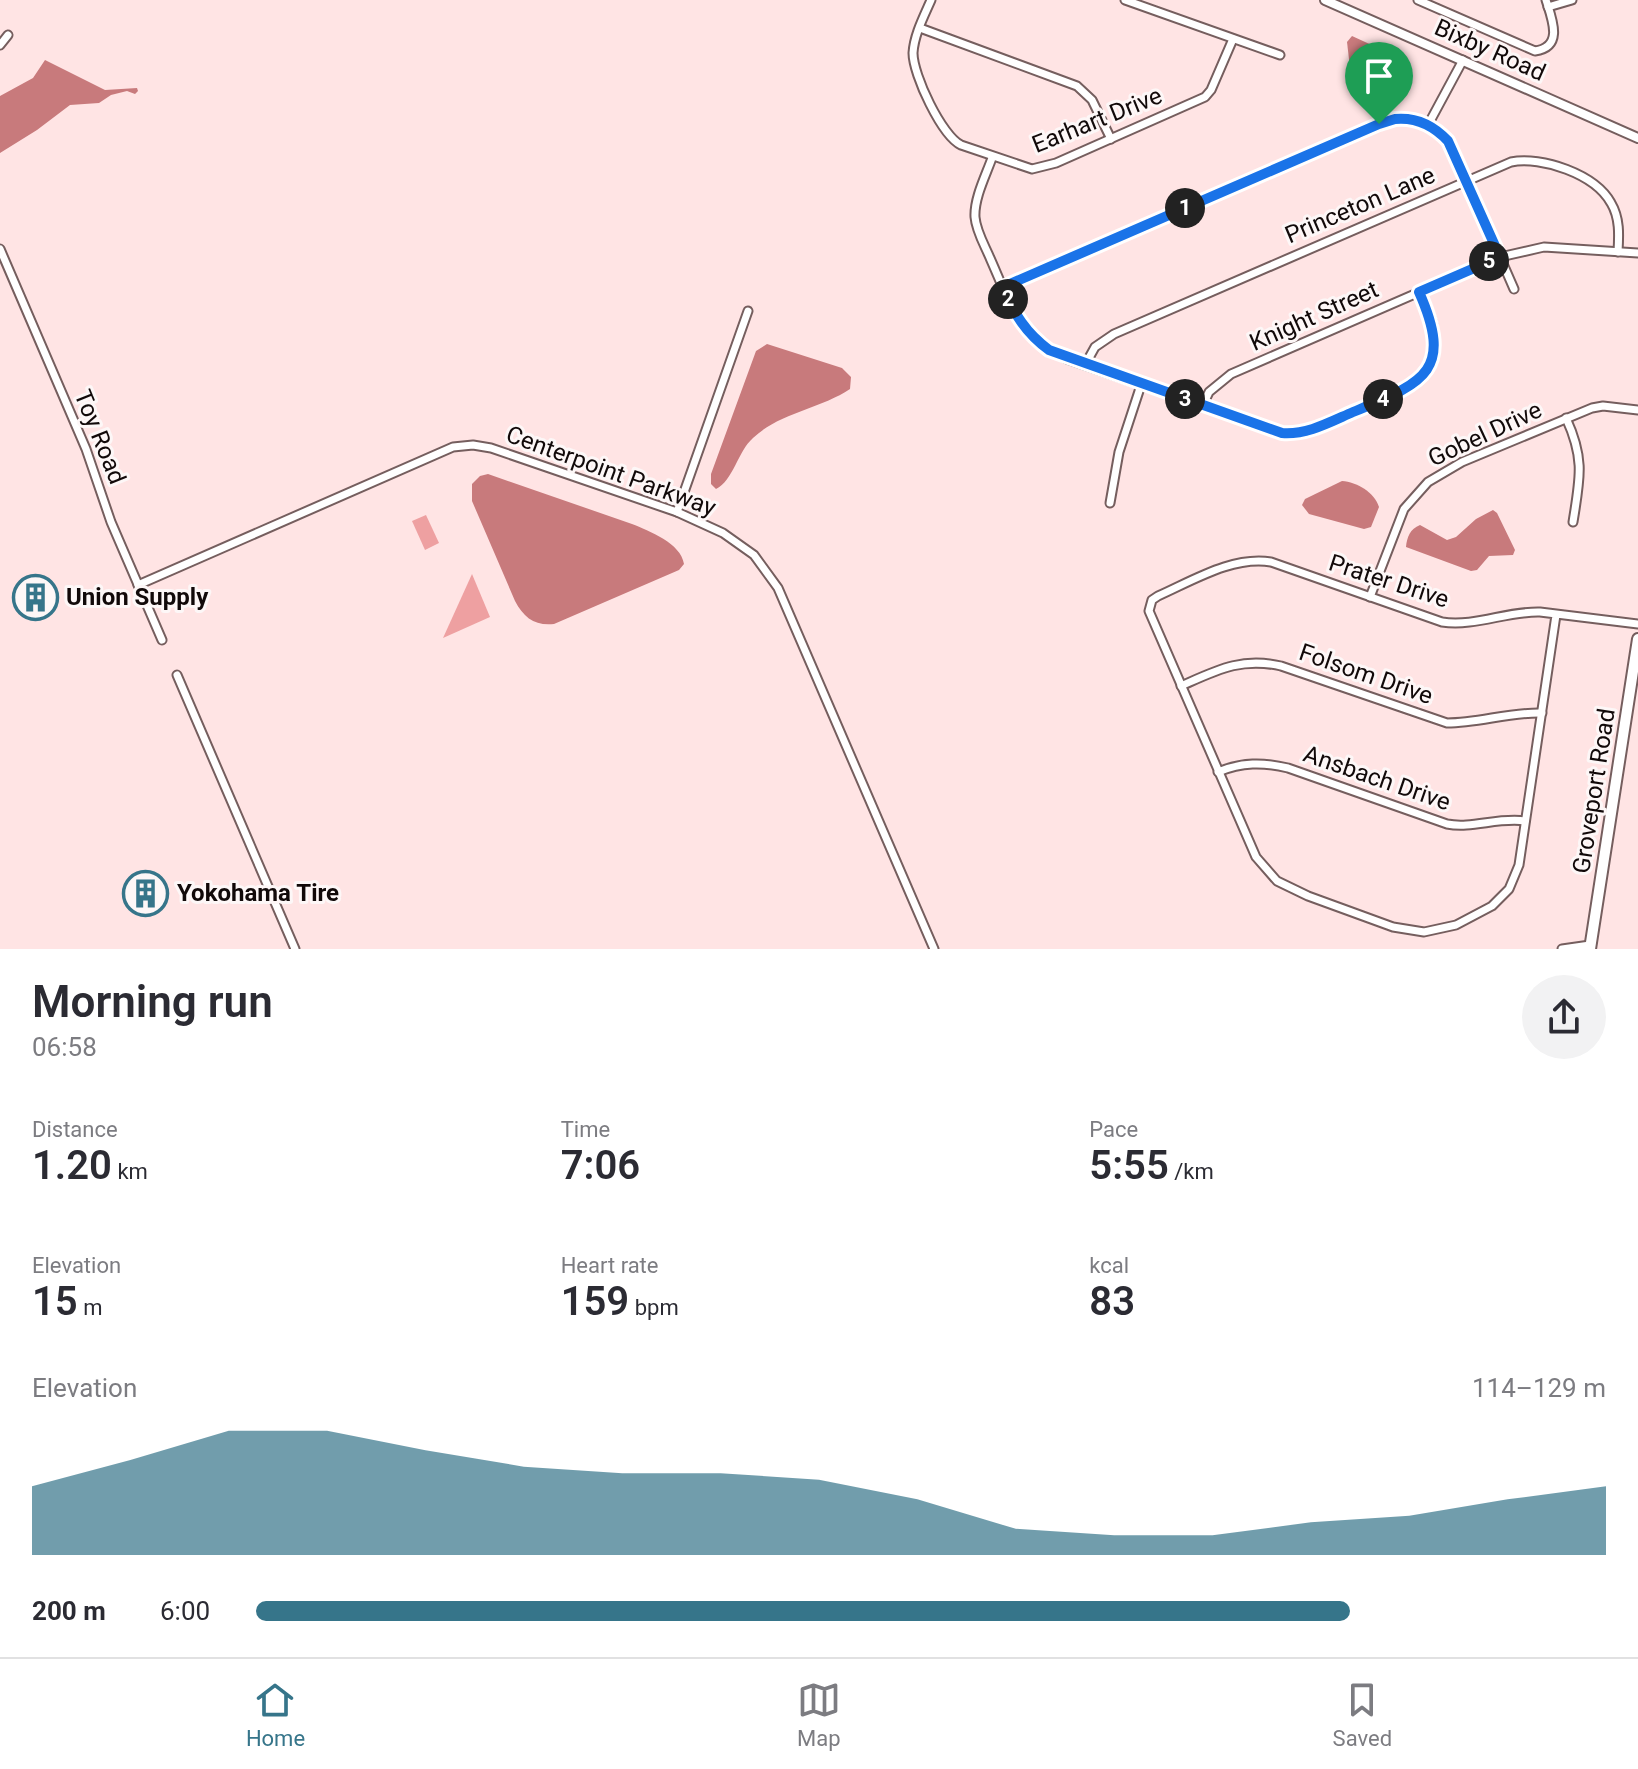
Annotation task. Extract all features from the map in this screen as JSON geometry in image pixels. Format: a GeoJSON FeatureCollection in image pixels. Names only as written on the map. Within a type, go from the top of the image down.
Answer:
{"type":"FeatureCollection","features":[{"type":"Feature","properties":{"kind":"main road","name":"Groveport Road"},"geometry":{"type":"LineString","coordinates":[[1590,947],[1638,639]]}},
{"type":"Feature","properties":{"kind":"street","name":"Earhart Drive"},"geometry":{"type":"LineString","coordinates":[[931,0],[913,53],[943,130],[956,143],[1024,167],[1040,168],[1205,97],[1233,39]]}},
{"type":"Feature","properties":{"kind":"street"},"geometry":{"type":"LineString","coordinates":[[1125,0],[1280,55]]}},
{"type":"Feature","properties":{"kind":"street","name":"Bixby Road"},"geometry":{"type":"LineString","coordinates":[[1325,0],[1638,138]]}},
{"type":"Feature","properties":{"kind":"street"},"geometry":{"type":"LineString","coordinates":[[1418,0],[1535,51],[1548,46],[1554,38],[1555,28],[1547,4],[1572,0]]}},
{"type":"Feature","properties":{"kind":"street"},"geometry":{"type":"LineString","coordinates":[[920,28],[1077,86],[1092,100],[1111,139]]}},
{"type":"Feature","properties":{"kind":"street"},"geometry":{"type":"LineString","coordinates":[[0,45],[8,35]]}},
{"type":"Feature","properties":{"kind":"street"},"geometry":{"type":"LineString","coordinates":[[1428,125],[1463,60]]}},
{"type":"Feature","properties":{"kind":"street"},"geometry":{"type":"LineString","coordinates":[[1003,287],[1379,124],[1404,119],[1428,125],[1448,141],[1514,289]]}},
{"type":"Feature","properties":{"kind":"street"},"geometry":{"type":"LineString","coordinates":[[992,158],[976,207],[977,228],[1020,323],[1033,338],[1049,350],[1085,365],[1272,430],[1291,434],[1312,429],[1399,393],[1420,378],[1428,368],[1433,352],[1432,324],[1419,292]]}},
{"type":"Feature","properties":{"kind":"street","name":"Princeton Lane"},"geometry":{"type":"LineString","coordinates":[[1085,365],[1095,347],[1114,334],[1519,160],[1550,163],[1584,178],[1603,192],[1613,204],[1617,219],[1618,252]]}},
{"type":"Feature","properties":{"kind":"street","name":"Knight Street"},"geometry":{"type":"LineString","coordinates":[[1203,405],[1209,392],[1231,374],[1500,257],[1544,247],[1638,253]]}},
{"type":"Feature","properties":{"kind":"street","name":"Toy Road"},"geometry":{"type":"LineString","coordinates":[[0,249],[86,449],[111,522],[162,640]]}},
{"type":"Feature","properties":{"kind":"street"},"geometry":{"type":"LineString","coordinates":[[677,512],[748,311]]}},
{"type":"Feature","properties":{"kind":"street"},"geometry":{"type":"LineString","coordinates":[[1110,503],[1119,452],[1141,385]]}},
{"type":"Feature","properties":{"kind":"street","name":"Gobel Drive"},"geometry":{"type":"LineString","coordinates":[[1370,597],[1404,509],[1428,482],[1462,462],[1566,418],[1603,406],[1638,410]]}},
{"type":"Feature","properties":{"kind":"street"},"geometry":{"type":"LineString","coordinates":[[1566,418],[1579,452],[1580,464],[1573,522]]}},
{"type":"Feature","properties":{"kind":"street","name":"Centerpoint Parkway"},"geometry":{"type":"LineString","coordinates":[[138,585],[453,447],[473,445],[491,448],[677,512],[723,533],[759,561],[778,588],[934,949]]}},
{"type":"Feature","properties":{"kind":"street","name":"Prater Drive"},"geometry":{"type":"LineString","coordinates":[[1181,686],[1149,615],[1150,604],[1158,596],[1237,562],[1271,562],[1432,619],[1453,623],[1518,613],[1638,624]]}},
{"type":"Feature","properties":{"kind":"street"},"geometry":{"type":"LineString","coordinates":[[1181,686],[1256,857],[1277,881],[1308,896],[1393,927],[1424,932],[1464,922],[1502,899],[1515,879],[1556,615]]}},
{"type":"Feature","properties":{"kind":"street","name":"Folsom Drive"},"geometry":{"type":"LineString","coordinates":[[1181,686],[1223,668],[1259,661],[1447,723],[1464,723],[1518,712],[1542,713]]}},
{"type":"Feature","properties":{"kind":"street"},"geometry":{"type":"LineString","coordinates":[[177,675],[295,949]]}},
{"type":"Feature","properties":{"kind":"street","name":"Ansbach Drive"},"geometry":{"type":"LineString","coordinates":[[1218,772],[1240,765],[1266,764],[1288,768],[1456,826],[1502,820],[1525,821]]}},
{"type":"Feature","properties":{"kind":"street"},"geometry":{"type":"LineString","coordinates":[[1562,949],[1590,947]]}},
{"type":"Feature","properties":{"kind":"shaded area"},"geometry":{"type":"Polygon","coordinates":[[[1352,36],[1398,57],[1351,76],[1347,42],[1352,36]]]}},
{"type":"Feature","properties":{"kind":"shaded area"},"geometry":{"type":"Polygon","coordinates":[[[45,60],[105,90],[137,88],[138,91],[135,94],[127,91],[111,95],[99,103],[70,105],[0,153],[0,96],[33,78],[45,60]]]}},
{"type":"Feature","properties":{"kind":"shaded area"},"geometry":{"type":"Polygon","coordinates":[[[767,344],[842,368],[851,377],[850,389],[763,430],[748,444],[727,479],[716,489],[711,484],[711,474],[756,351],[767,344]]]}},
{"type":"Feature","properties":{"kind":"shaded area"},"geometry":{"type":"Polygon","coordinates":[[[488,474],[647,530],[671,544],[684,564],[679,570],[554,624],[536,622],[522,612],[515,601],[472,501],[472,484],[480,476],[488,474]]]}},
{"type":"Feature","properties":{"kind":"shaded area"},"geometry":{"type":"Polygon","coordinates":[[[1342,481],[1364,489],[1377,502],[1379,507],[1371,527],[1364,529],[1309,514],[1302,505],[1305,499],[1342,481]]]}},
{"type":"Feature","properties":{"kind":"shaded area"},"geometry":{"type":"Polygon","coordinates":[[[1493,510],[1515,550],[1513,555],[1489,556],[1477,570],[1471,571],[1406,547],[1410,534],[1420,525],[1447,540],[1456,537],[1476,519],[1493,510]]]}},
{"type":"Feature","properties":{"kind":"shaded area"},"geometry":{"type":"Polygon","coordinates":[[[426,515],[439,543],[425,550],[412,521],[426,515]]]}},
{"type":"Feature","properties":{"kind":"shaded area"},"geometry":{"type":"Polygon","coordinates":[[[472,574],[490,617],[443,638],[472,574]]]}},
{"type":"Feature","properties":{"kind":"place","name":"Union Supply"},"geometry":{"type":"Point","coordinates":[35,597]}},
{"type":"Feature","properties":{"kind":"place","name":"Yokohama Tire"},"geometry":{"type":"Point","coordinates":[146,893]}},
{"type":"Feature","properties":{"kind":"route"},"geometry":{"type":"LineString","coordinates":[[1395,119],[1412,119],[1428,125],[1448,141],[1500,257],[1419,292],[1434,332],[1433,352],[1428,368],[1420,378],[1399,393],[1303,433],[1282,433],[1067,359],[1033,338],[1011,306],[1003,287],[1379,124],[1395,119]]}}]}
